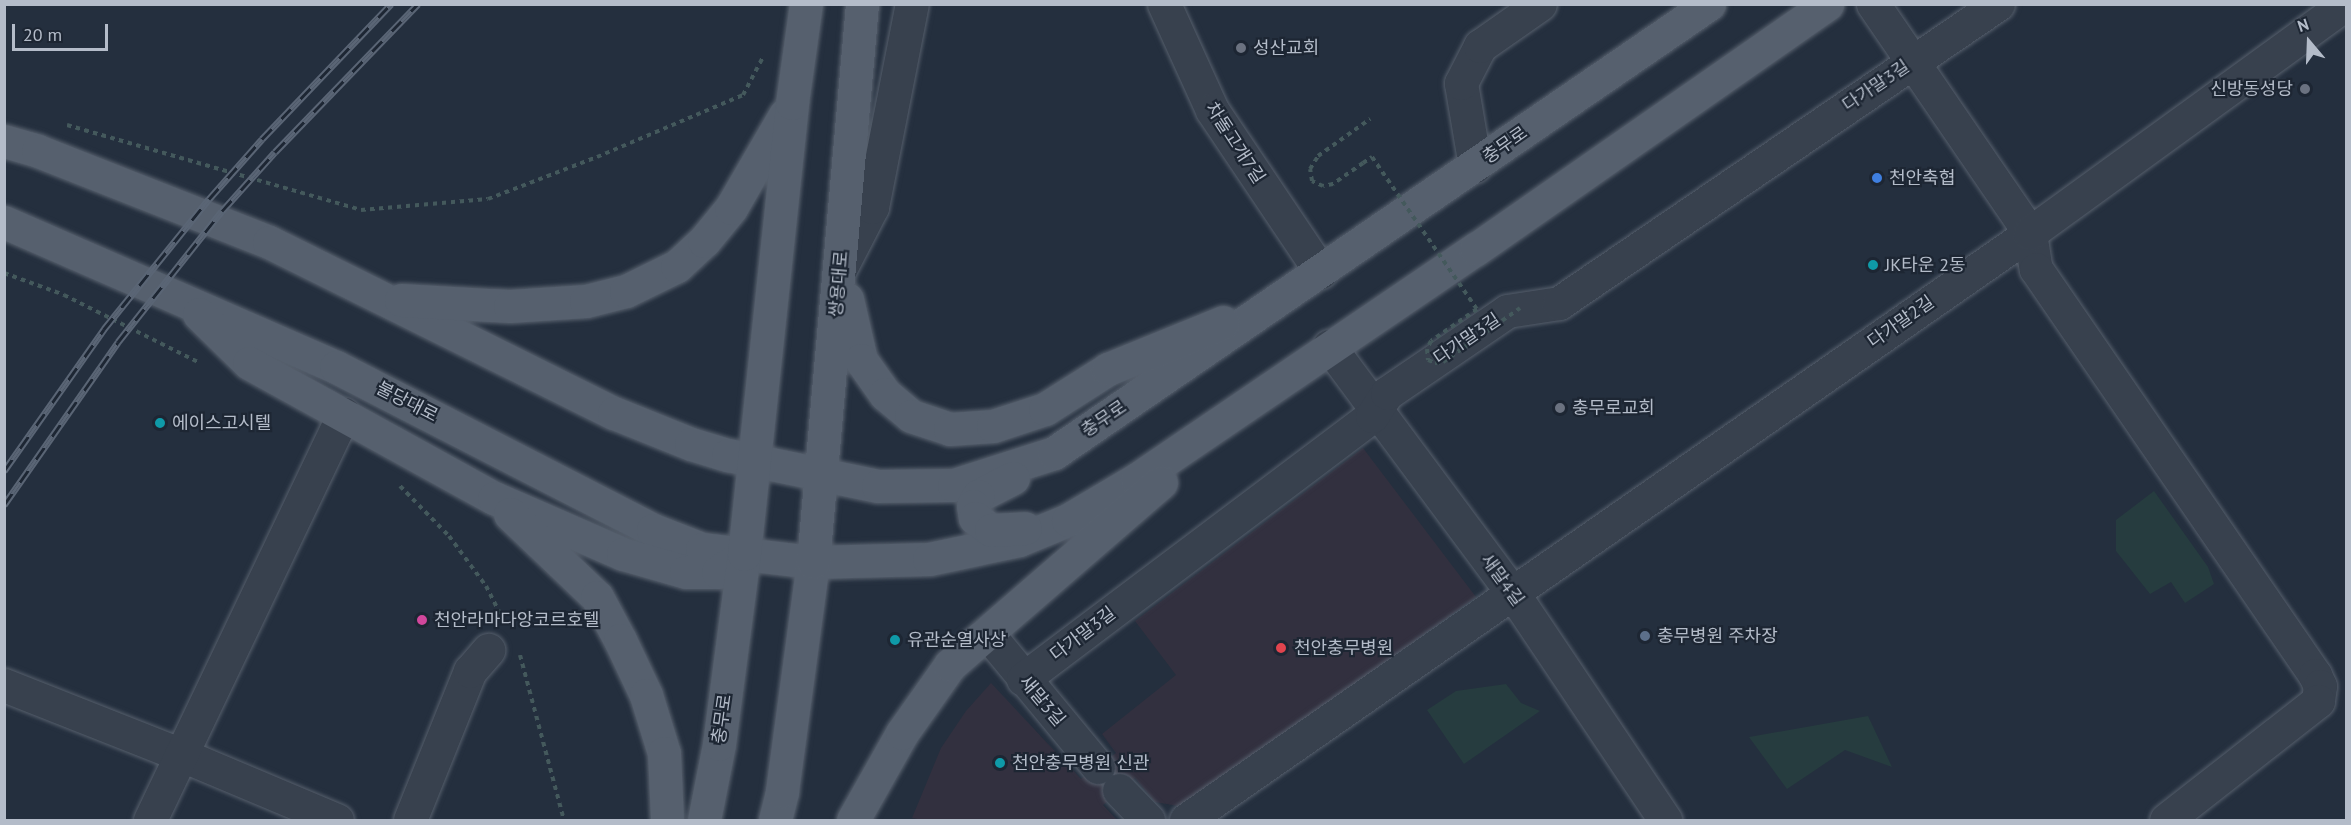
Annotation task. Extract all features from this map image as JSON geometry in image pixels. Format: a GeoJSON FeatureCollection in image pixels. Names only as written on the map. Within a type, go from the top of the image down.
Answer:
{"type":"FeatureCollection","features":[{"type":"Feature","properties":{"kind":"main road"},"geometry":{"type":"LineString","coordinates":[[4,141],[38,152],[269,242],[614,413],[691,444],[753,460],[792,103],[806,4]]}},
{"type":"Feature","properties":{"kind":"main road","name":"쌍용대로"},"geometry":{"type":"LineString","coordinates":[[813,562],[862,4]]}},
{"type":"Feature","properties":{"kind":"main road","name":"충무로"},"geometry":{"type":"LineString","coordinates":[[704,820],[719,744],[744,554],[753,460],[821,476],[878,486],[954,485],[1054,453],[1709,4]]}},
{"type":"Feature","properties":{"kind":"main road"},"geometry":{"type":"LineString","coordinates":[[775,820],[782,791],[813,562],[929,559],[1019,540],[1068,520],[1137,479],[1329,346],[1476,249],[1827,4]]}},
{"type":"Feature","properties":{"kind":"main road"},"geometry":{"type":"LineString","coordinates":[[387,299],[510,306],[585,302],[626,291],[677,266],[704,241],[731,208],[792,103]]}},
{"type":"Feature","properties":{"kind":"main road","name":"불당대로"},"geometry":{"type":"LineString","coordinates":[[4,222],[183,298],[347,372],[653,530],[702,549],[813,562]]}},
{"type":"Feature","properties":{"kind":"main road"},"geometry":{"type":"LineString","coordinates":[[840,270],[861,360],[889,399],[911,416],[950,429],[993,426],[1045,408],[1108,369],[1283,298]]}},
{"type":"Feature","properties":{"kind":"main road"},"geometry":{"type":"LineString","coordinates":[[183,298],[249,363],[494,498],[623,554],[686,572],[718,572],[744,554]]}},
{"type":"Feature","properties":{"kind":"main road"},"geometry":{"type":"LineString","coordinates":[[852,820],[902,733],[950,665],[1272,387]]}},
{"type":"Feature","properties":{"kind":"main road"},"geometry":{"type":"LineString","coordinates":[[1054,453],[978,496],[974,506],[975,518],[991,530],[1068,520]]}},
{"type":"Feature","properties":{"kind":"main road"},"geometry":{"type":"LineString","coordinates":[[494,498],[597,597],[646,696],[664,753],[667,820]]}},
{"type":"Feature","properties":{"kind":"street"},"geometry":{"type":"LineString","coordinates":[[840,270],[872,207],[912,4]]}},
{"type":"Feature","properties":{"kind":"street","name":"차돌고개7길"},"geometry":{"type":"LineString","coordinates":[[1164,4],[1212,110],[1321,272]]}},
{"type":"Feature","properties":{"kind":"street"},"geometry":{"type":"LineString","coordinates":[[1475,166],[1461,83],[1480,46],[1540,4]]}},
{"type":"Feature","properties":{"kind":"street"},"geometry":{"type":"LineString","coordinates":[[1873,4],[2030,233],[2036,269],[2315,675],[2320,686],[2318,701],[2166,820]]}},
{"type":"Feature","properties":{"kind":"street","name":"다가말3길"},"geometry":{"type":"LineString","coordinates":[[1023,679],[1363,423],[1377,409],[1387,393],[1507,311],[1559,303],[1998,4]]}},
{"type":"Feature","properties":{"kind":"street","name":"다가말2길"},"geometry":{"type":"LineString","coordinates":[[1186,820],[2030,233],[2346,4]]}},
{"type":"Feature","properties":{"kind":"street","name":"새말4길"},"geometry":{"type":"LineString","coordinates":[[1329,346],[1512,592],[1665,820]]}},
{"type":"Feature","properties":{"kind":"street"},"geometry":{"type":"LineString","coordinates":[[150,820],[344,414]]}},
{"type":"Feature","properties":{"kind":"street","name":"새말3길"},"geometry":{"type":"LineString","coordinates":[[987,633],[1023,679],[1148,820]]}},
{"type":"Feature","properties":{"kind":"street"},"geometry":{"type":"LineString","coordinates":[[410,820],[470,671],[488,650]]}},
{"type":"Feature","properties":{"kind":"street"},"geometry":{"type":"LineString","coordinates":[[4,685],[182,755],[337,820]]}},
{"type":"Feature","properties":{"kind":"path"},"geometry":{"type":"LineString","coordinates":[[62,123],[361,210],[488,199],[597,158],[743,95],[765,54]]}},
{"type":"Feature","properties":{"kind":"path"},"geometry":{"type":"LineString","coordinates":[[1370,119],[1318,156],[1310,169],[1312,181],[1323,186],[1333,184],[1372,157],[1477,309],[1431,341],[1427,349],[1428,360],[1435,363],[1443,362],[1520,308]]}},
{"type":"Feature","properties":{"kind":"shaded area","name":"천안충무병원"},"geometry":{"type":"Polygon","coordinates":[[[1363,448],[1476,597],[1184,807],[1155,802],[1135,778],[1103,805],[1117,820],[923,820],[912,818],[941,748],[966,711],[991,683],[1081,779],[1116,753],[1102,734],[1176,675],[1135,621],[1363,448]]]}},
{"type":"Feature","properties":{"kind":"green space"},"geometry":{"type":"Polygon","coordinates":[[[2154,491],[2208,567],[2214,584],[2185,603],[2171,582],[2150,594],[2116,551],[2116,520],[2154,491]]]}},
{"type":"Feature","properties":{"kind":"green space"},"geometry":{"type":"Polygon","coordinates":[[[1506,684],[1521,703],[1540,711],[1464,764],[1427,710],[1456,691],[1506,684]]]}},
{"type":"Feature","properties":{"kind":"green space"},"geometry":{"type":"Polygon","coordinates":[[[1868,716],[1892,767],[1845,750],[1787,789],[1749,737],[1868,716]]]}},
{"type":"Feature","properties":{"kind":"railway"},"geometry":{"type":"LineString","coordinates":[[4,471],[104,329],[209,199],[262,139],[391,4]]}},
{"type":"Feature","properties":{"kind":"railway"},"geometry":{"type":"LineString","coordinates":[[4,505],[118,342],[222,211],[275,152],[418,4]]}},
{"type":"Feature","properties":{"kind":"place","name":"성산교회"},"geometry":{"type":"Point","coordinates":[1241,48]}},
{"type":"Feature","properties":{"kind":"place","name":"신방동성당"},"geometry":{"type":"Point","coordinates":[2305,89]}},
{"type":"Feature","properties":{"kind":"place","name":"천안축협"},"geometry":{"type":"Point","coordinates":[1877,178]}},
{"type":"Feature","properties":{"kind":"place","name":"JK타운 2동"},"geometry":{"type":"Point","coordinates":[1873,265]}},
{"type":"Feature","properties":{"kind":"place","name":"충무로교회"},"geometry":{"type":"Point","coordinates":[1560,408]}},
{"type":"Feature","properties":{"kind":"place","name":"에이스고시텔"},"geometry":{"type":"Point","coordinates":[160,423]}},
{"type":"Feature","properties":{"kind":"place","name":"천안라마다앙코르호텔"},"geometry":{"type":"Point","coordinates":[422,620]}},
{"type":"Feature","properties":{"kind":"place","name":"충무병원 주차장"},"geometry":{"type":"Point","coordinates":[1645,636]}},
{"type":"Feature","properties":{"kind":"place","name":"유관순열사상"},"geometry":{"type":"Point","coordinates":[895,640]}},
{"type":"Feature","properties":{"kind":"place","name":"천안충무병원"},"geometry":{"type":"Point","coordinates":[1281,648]}},
{"type":"Feature","properties":{"kind":"place","name":"천안충무병원 신관"},"geometry":{"type":"Point","coordinates":[1000,763]}}]}
